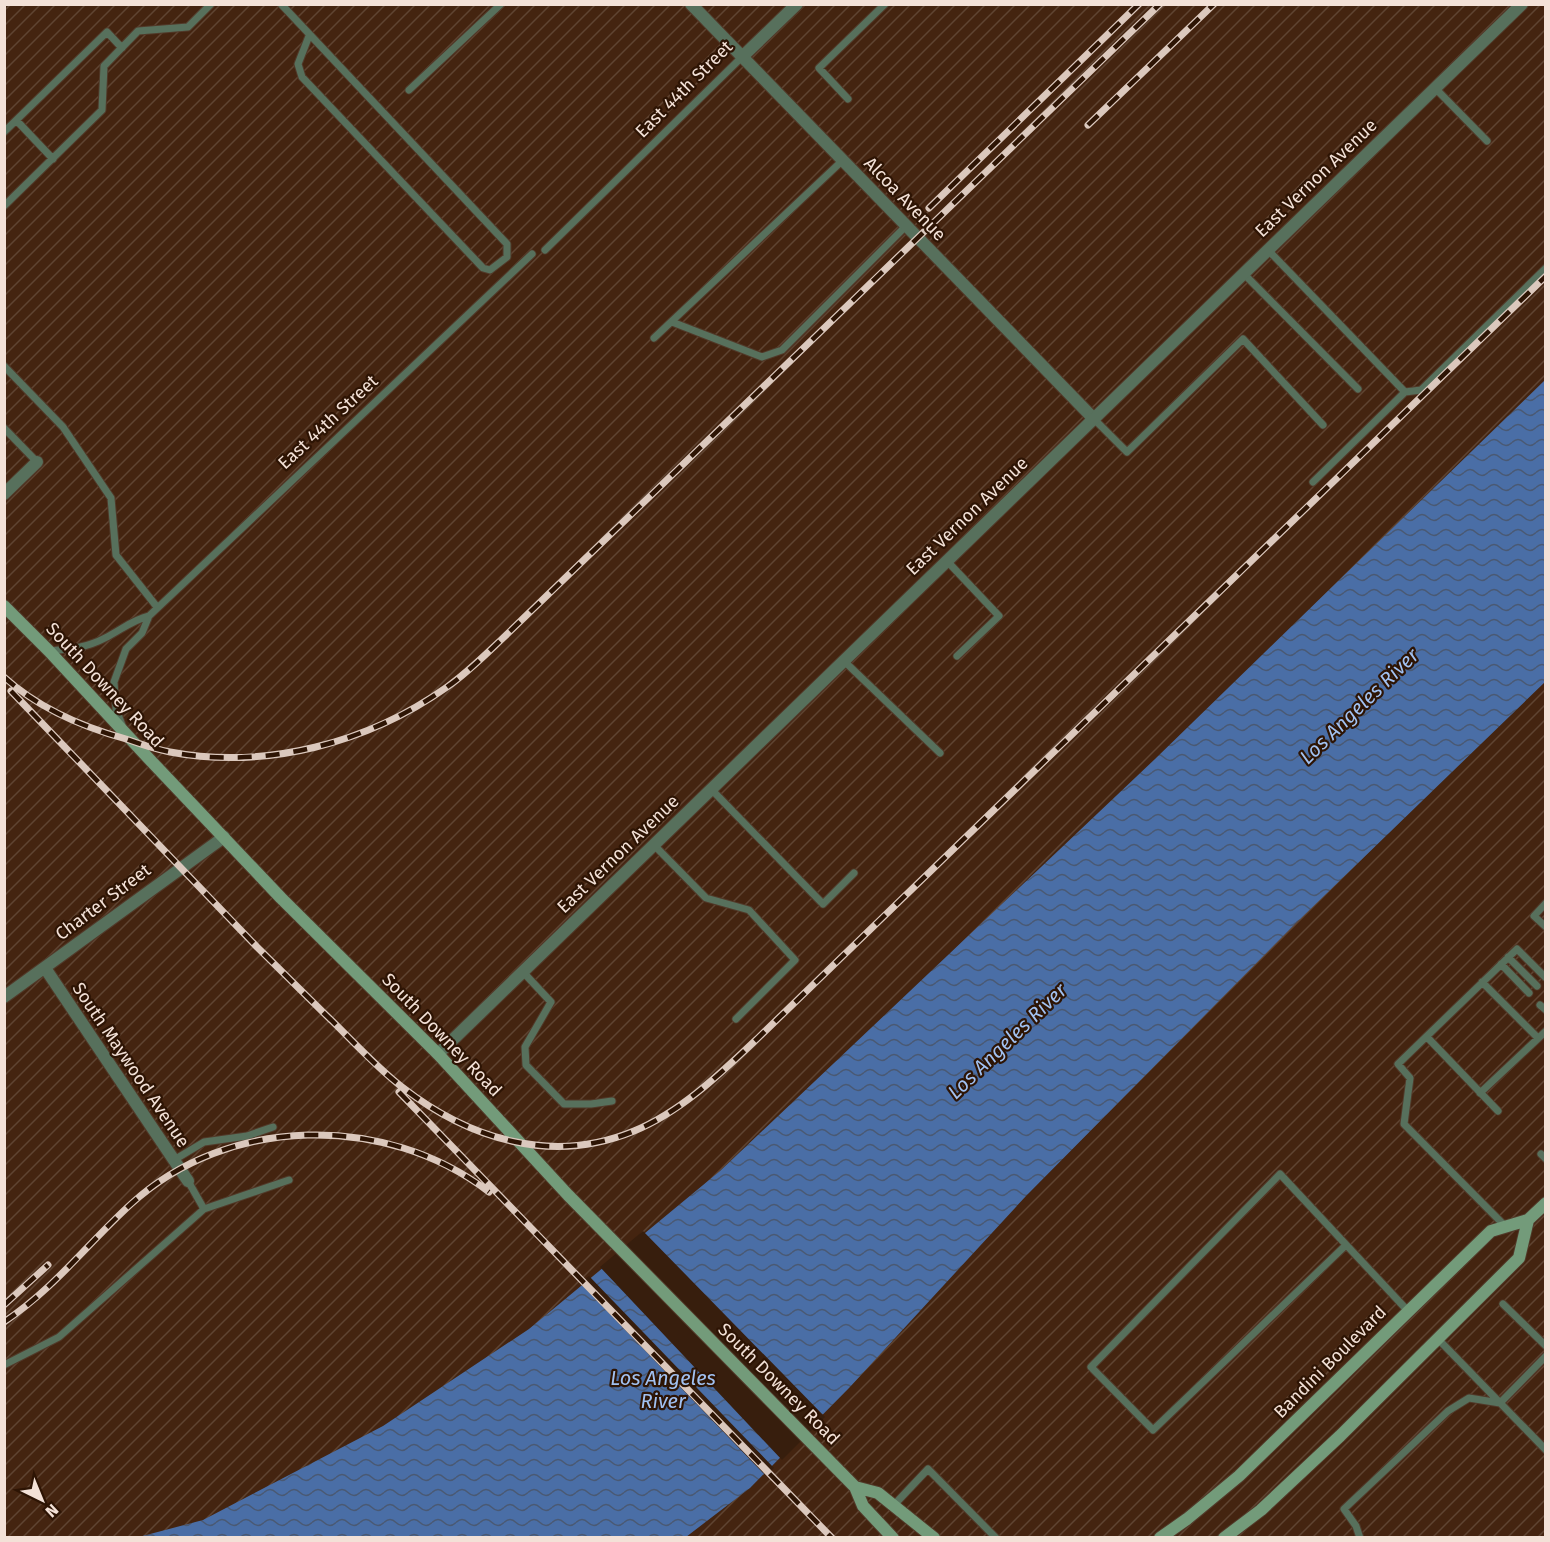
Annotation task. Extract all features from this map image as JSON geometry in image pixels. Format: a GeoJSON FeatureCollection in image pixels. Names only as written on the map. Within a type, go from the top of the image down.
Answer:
{"type":"FeatureCollection","features":[{"type":"Feature","properties":{"kind":"main road","name":"South Downey Road"},"geometry":{"type":"LineString","coordinates":[[4,606],[281,898],[438,1054],[568,1195],[855,1487],[862,1506],[893,1538]]}},
{"type":"Feature","properties":{"kind":"main road"},"geometry":{"type":"LineString","coordinates":[[1224,1538],[1277,1496],[1340,1436],[1519,1257],[1528,1220],[1545,1203]]}},
{"type":"Feature","properties":{"kind":"main road","name":"Bandini Boulevard"},"geometry":{"type":"LineString","coordinates":[[1160,1538],[1187,1520],[1239,1476],[1491,1231],[1528,1220]]}},
{"type":"Feature","properties":{"kind":"main road","name":"South Downey Road"},"geometry":{"type":"LineString","coordinates":[[855,1487],[878,1493],[934,1538]]}},
{"type":"Feature","properties":{"kind":"street","name":"Alcoa Avenue"},"geometry":{"type":"LineString","coordinates":[[692,4],[1094,419]]}},
{"type":"Feature","properties":{"kind":"street","name":"East 44th Street"},"geometry":{"type":"LineString","coordinates":[[742,57],[797,4]]}},
{"type":"Feature","properties":{"kind":"street","name":"East Vernon Avenue"},"geometry":{"type":"LineString","coordinates":[[438,1054],[1522,4]]}},
{"type":"Feature","properties":{"kind":"street"},"geometry":{"type":"LineString","coordinates":[[4,494],[37,462]]}},
{"type":"Feature","properties":{"kind":"street","name":"Charter Street"},"geometry":{"type":"LineString","coordinates":[[4,997],[224,837]]}},
{"type":"Feature","properties":{"kind":"street","name":"South Maywood Avenue"},"geometry":{"type":"LineString","coordinates":[[45,968],[188,1181]]}},
{"type":"Feature","properties":{"kind":"lane"},"geometry":{"type":"LineString","coordinates":[[4,206],[102,110],[104,66],[138,31],[188,27],[211,4]]}},
{"type":"Feature","properties":{"kind":"lane"},"geometry":{"type":"LineString","coordinates":[[281,4],[507,244],[507,257],[518,268]]}},
{"type":"Feature","properties":{"kind":"lane"},"geometry":{"type":"LineString","coordinates":[[409,90],[501,4]]}},
{"type":"Feature","properties":{"kind":"lane"},"geometry":{"type":"LineString","coordinates":[[848,99],[819,68],[885,4]]}},
{"type":"Feature","properties":{"kind":"lane"},"geometry":{"type":"LineString","coordinates":[[4,132],[106,32],[122,48]]}},
{"type":"Feature","properties":{"kind":"lane"},"geometry":{"type":"LineString","coordinates":[[309,36],[298,64],[302,77],[483,268],[490,270],[507,257]]}},
{"type":"Feature","properties":{"kind":"lane","name":"East 44th Street"},"geometry":{"type":"LineString","coordinates":[[545,250],[742,57]]}},
{"type":"Feature","properties":{"kind":"lane"},"geometry":{"type":"LineString","coordinates":[[1435,88],[1487,141]]}},
{"type":"Feature","properties":{"kind":"lane"},"geometry":{"type":"LineString","coordinates":[[17,120],[53,159]]}},
{"type":"Feature","properties":{"kind":"lane"},"geometry":{"type":"LineString","coordinates":[[654,338],[843,160]]}},
{"type":"Feature","properties":{"kind":"lane"},"geometry":{"type":"LineString","coordinates":[[672,322],[762,357],[782,350],[906,226]]}},
{"type":"Feature","properties":{"kind":"lane"},"geometry":{"type":"LineString","coordinates":[[1268,250],[1405,392]]}},
{"type":"Feature","properties":{"kind":"lane","name":"East 44th Street"},"geometry":{"type":"LineString","coordinates":[[125,733],[116,709],[114,682],[126,649],[142,633],[149,616],[532,254]]}},
{"type":"Feature","properties":{"kind":"lane"},"geometry":{"type":"LineString","coordinates":[[1313,482],[1405,392],[1420,390],[1545,268]]}},
{"type":"Feature","properties":{"kind":"lane"},"geometry":{"type":"LineString","coordinates":[[1244,274],[1358,390]]}},
{"type":"Feature","properties":{"kind":"lane"},"geometry":{"type":"LineString","coordinates":[[1094,419],[1127,452],[1243,339],[1323,426]]}},
{"type":"Feature","properties":{"kind":"lane"},"geometry":{"type":"LineString","coordinates":[[4,366],[63,427],[111,498],[116,555],[157,607]]}},
{"type":"Feature","properties":{"kind":"lane"},"geometry":{"type":"LineString","coordinates":[[4,428],[37,462]]}},
{"type":"Feature","properties":{"kind":"lane"},"geometry":{"type":"LineString","coordinates":[[947,561],[999,616],[957,656]]}},
{"type":"Feature","properties":{"kind":"lane","name":"East 44th Street"},"geometry":{"type":"LineString","coordinates":[[49,651],[84,647],[107,637],[136,619],[149,616]]}},
{"type":"Feature","properties":{"kind":"lane"},"geometry":{"type":"LineString","coordinates":[[844,661],[940,753]]}},
{"type":"Feature","properties":{"kind":"lane"},"geometry":{"type":"LineString","coordinates":[[711,789],[824,904],[854,873]]}},
{"type":"Feature","properties":{"kind":"lane"},"geometry":{"type":"LineString","coordinates":[[654,845],[706,898],[749,910],[795,960],[736,1019]]}},
{"type":"Feature","properties":{"kind":"lane"},"geometry":{"type":"LineString","coordinates":[[1545,903],[1534,916],[1545,927]]}},
{"type":"Feature","properties":{"kind":"lane"},"geometry":{"type":"LineString","coordinates":[[1504,1226],[1404,1124],[1410,1078],[1398,1064],[1517,949],[1545,977]]}},
{"type":"Feature","properties":{"kind":"lane"},"geometry":{"type":"LineString","coordinates":[[1508,957],[1537,986]]}},
{"type":"Feature","properties":{"kind":"lane"},"geometry":{"type":"LineString","coordinates":[[1501,964],[1529,993]]}},
{"type":"Feature","properties":{"kind":"lane"},"geometry":{"type":"LineString","coordinates":[[523,972],[550,1002],[525,1047],[526,1065],[564,1104],[612,1101]]}},
{"type":"Feature","properties":{"kind":"lane"},"geometry":{"type":"LineString","coordinates":[[1482,982],[1538,1038]]}},
{"type":"Feature","properties":{"kind":"lane"},"geometry":{"type":"LineString","coordinates":[[1480,1093],[1545,1031]]}},
{"type":"Feature","properties":{"kind":"lane"},"geometry":{"type":"LineString","coordinates":[[1426,1037],[1498,1111]]}},
{"type":"Feature","properties":{"kind":"lane"},"geometry":{"type":"LineString","coordinates":[[174,1160],[204,1142],[247,1136],[273,1127]]}},
{"type":"Feature","properties":{"kind":"lane"},"geometry":{"type":"LineString","coordinates":[[1346,1245],[1153,1430],[1091,1367],[1280,1174],[1408,1311]]}},
{"type":"Feature","properties":{"kind":"lane"},"geometry":{"type":"LineString","coordinates":[[4,1365],[59,1336],[204,1209],[289,1180]]}},
{"type":"Feature","properties":{"kind":"lane"},"geometry":{"type":"LineString","coordinates":[[188,1181],[204,1209]]}},
{"type":"Feature","properties":{"kind":"lane"},"geometry":{"type":"LineString","coordinates":[[1503,1304],[1545,1347]]}},
{"type":"Feature","properties":{"kind":"lane"},"geometry":{"type":"LineString","coordinates":[[1438,1339],[1545,1450]]}},
{"type":"Feature","properties":{"kind":"lane"},"geometry":{"type":"LineString","coordinates":[[1500,1403],[1545,1356]]}},
{"type":"Feature","properties":{"kind":"lane"},"geometry":{"type":"LineString","coordinates":[[1360,1538],[1356,1526],[1344,1509],[1448,1411],[1469,1398],[1500,1403]]}},
{"type":"Feature","properties":{"kind":"lane"},"geometry":{"type":"LineString","coordinates":[[894,1505],[928,1469],[996,1538]]}},
{"type":"Feature","properties":{"kind":"shaded area"},"geometry":{"type":"Polygon","coordinates":[[[5,5],[1545,5],[1545,1537],[5,1538],[5,5]]]}},
{"type":"Feature","properties":{"kind":"water","name":"Los Angeles River"},"geometry":{"type":"Polygon","coordinates":[[[1545,380],[1545,682],[1295,924],[1026,1196],[849,1388],[750,1488],[686,1537],[135,1538],[203,1520],[383,1426],[529,1329],[720,1171],[1155,759],[1545,380]]]}},
{"type":"Feature","properties":{"kind":"pier"},"geometry":{"type":"Polygon","coordinates":[[[643,1231],[825,1417],[782,1460],[600,1267],[643,1231]]]}},
{"type":"Feature","properties":{"kind":"pier"},"geometry":{"type":"Polygon","coordinates":[[[589,1276],[774,1468],[766,1476],[580,1283],[589,1276]]]}},
{"type":"Feature","properties":{"kind":"railway"},"geometry":{"type":"LineString","coordinates":[[929,208],[1139,4]]}},
{"type":"Feature","properties":{"kind":"railway"},"geometry":{"type":"LineString","coordinates":[[4,677],[31,698],[77,722],[170,752],[206,757],[279,754],[315,747],[350,737],[416,707],[454,682],[489,652],[1160,4]]}},
{"type":"Feature","properties":{"kind":"railway"},"geometry":{"type":"LineString","coordinates":[[1088,125],[1214,4]]}},
{"type":"Feature","properties":{"kind":"railway"},"geometry":{"type":"LineString","coordinates":[[326,1015],[402,1087],[455,1121],[483,1133],[542,1146],[573,1146],[603,1141],[634,1131],[668,1113],[730,1065],[1546,276]]}},
{"type":"Feature","properties":{"kind":"railway"},"geometry":{"type":"LineString","coordinates":[[11,691],[257,947],[331,1020]]}},
{"type":"Feature","properties":{"kind":"railway"},"geometry":{"type":"LineString","coordinates":[[399,1092],[832,1538]]}},
{"type":"Feature","properties":{"kind":"railway"},"geometry":{"type":"LineString","coordinates":[[4,1322],[39,1295],[131,1204],[170,1175],[213,1153],[260,1140],[308,1135],[356,1138],[403,1148],[448,1166],[489,1192]]}},
{"type":"Feature","properties":{"kind":"railway"},"geometry":{"type":"LineString","coordinates":[[4,1305],[48,1265]]}}]}
